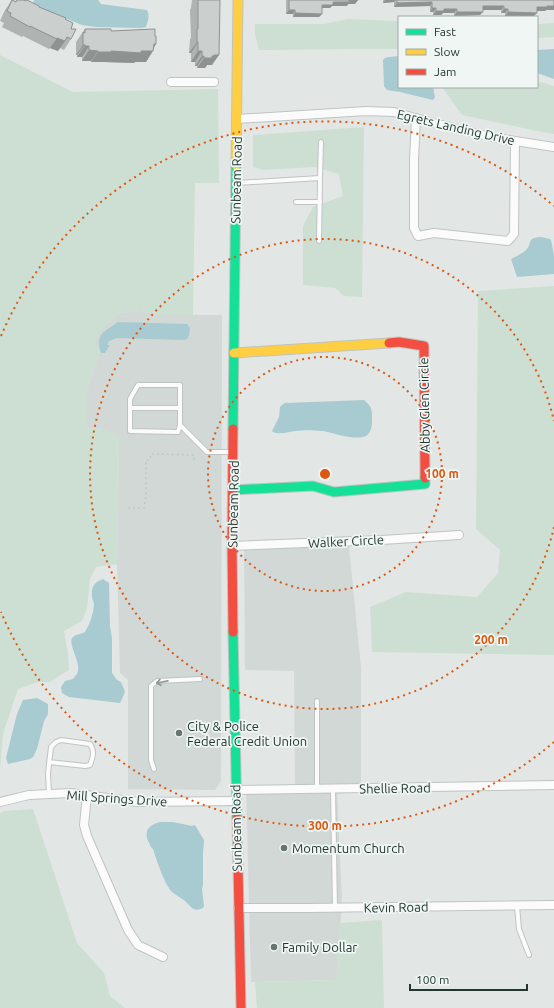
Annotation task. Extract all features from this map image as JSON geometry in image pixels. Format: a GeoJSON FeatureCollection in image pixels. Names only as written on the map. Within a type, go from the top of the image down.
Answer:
{"type":"FeatureCollection","features":[{"type":"Feature","properties":{"kind":"street","name":"Sunbeam Road"},"geometry":{"type":"LineString","coordinates":[[238,0],[232,546],[241,1008]]}},
{"type":"Feature","properties":{"kind":"street"},"geometry":{"type":"LineString","coordinates":[[171,82],[214,82]]}},
{"type":"Feature","properties":{"kind":"street","name":"Egrets Landing Drive"},"geometry":{"type":"LineString","coordinates":[[237,119],[366,111],[394,112],[489,137],[554,147]]}},
{"type":"Feature","properties":{"kind":"street"},"geometry":{"type":"LineString","coordinates":[[416,118],[414,160],[414,228],[418,236],[434,233],[508,241],[514,234],[515,141]]}},
{"type":"Feature","properties":{"kind":"street","name":"Abby Glen Circle"},"geometry":{"type":"LineString","coordinates":[[233,490],[314,486],[334,492],[425,484],[424,346],[399,342],[234,353]]}},
{"type":"Feature","properties":{"kind":"street","name":"Walker Circle"},"geometry":{"type":"LineString","coordinates":[[232,546],[459,535]]}},
{"type":"Feature","properties":{"kind":"street","name":"Shellie Road"},"geometry":{"type":"LineString","coordinates":[[236,790],[554,785]]}},
{"type":"Feature","properties":{"kind":"street","name":"Mill Springs Drive"},"geometry":{"type":"LineString","coordinates":[[0,802],[29,795],[70,793],[137,802],[236,801]]}},
{"type":"Feature","properties":{"kind":"street"},"geometry":{"type":"LineString","coordinates":[[87,795],[84,825],[87,836],[128,930],[138,944],[163,957]]}},
{"type":"Feature","properties":{"kind":"street","name":"Kevin Road"},"geometry":{"type":"LineString","coordinates":[[238,908],[554,905]]}},
{"type":"Feature","properties":{"kind":"lane"},"geometry":{"type":"LineString","coordinates":[[319,241],[321,142]]}},
{"type":"Feature","properties":{"kind":"lane"},"geometry":{"type":"LineString","coordinates":[[236,183],[320,178]]}},
{"type":"Feature","properties":{"kind":"lane"},"geometry":{"type":"LineString","coordinates":[[296,202],[320,202]]}},
{"type":"Feature","properties":{"kind":"lane"},"geometry":{"type":"LineString","coordinates":[[138,385],[180,385],[180,408],[180,425],[178,432],[130,431],[130,399],[138,385]]}},
{"type":"Feature","properties":{"kind":"lane"},"geometry":{"type":"LineString","coordinates":[[130,408],[180,408]]}},
{"type":"Feature","properties":{"kind":"lane"},"geometry":{"type":"LineString","coordinates":[[180,425],[207,452],[233,452]]}},
{"type":"Feature","properties":{"kind":"lane"},"geometry":{"type":"LineString","coordinates":[[154,769],[151,760],[151,686],[158,681],[200,679]]}},
{"type":"Feature","properties":{"kind":"lane"},"geometry":{"type":"LineString","coordinates":[[317,701],[317,789]]}},
{"type":"Feature","properties":{"kind":"lane"},"geometry":{"type":"LineString","coordinates":[[49,762],[85,766],[90,765],[93,755],[93,748],[90,744],[61,740],[56,742],[51,747],[49,762],[48,773],[49,794]]}},
{"type":"Feature","properties":{"kind":"lane"},"geometry":{"type":"LineString","coordinates":[[333,789],[335,908]]}},
{"type":"Feature","properties":{"kind":"lane"},"geometry":{"type":"LineString","coordinates":[[517,905],[519,929],[529,955]]}},
{"type":"Feature","properties":{"kind":"path"},"geometry":{"type":"LineString","coordinates":[[128,508],[144,508],[146,495],[146,460],[150,460],[151,454],[194,454],[194,463]]}},
{"type":"Feature","properties":{"kind":"shaded area"},"geometry":{"type":"Polygon","coordinates":[[[141,311],[156,315],[222,315],[221,781],[215,790],[128,789],[128,680],[120,673],[117,564],[119,437],[104,430],[87,428],[87,391],[100,351],[94,340],[108,322],[121,313],[141,311]]]}},
{"type":"Feature","properties":{"kind":"shaded area"},"geometry":{"type":"Polygon","coordinates":[[[348,536],[361,668],[361,784],[337,786],[342,904],[336,980],[251,982],[246,785],[295,785],[294,671],[245,670],[244,542],[348,536]]]}},
{"type":"Feature","properties":{"kind":"green space"},"geometry":{"type":"Polygon","coordinates":[[[348,19],[398,21],[398,49],[259,50],[255,34],[255,24],[324,24],[348,19]]]}},
{"type":"Feature","properties":{"kind":"green space"},"geometry":{"type":"Polygon","coordinates":[[[554,23],[554,37],[538,38],[538,24],[554,23]]]}},
{"type":"Feature","properties":{"kind":"green space"},"geometry":{"type":"Polygon","coordinates":[[[0,55],[73,92],[218,89],[219,183],[195,183],[193,315],[156,315],[141,311],[121,313],[108,322],[95,340],[100,351],[87,391],[87,428],[105,430],[119,437],[117,564],[96,567],[90,579],[87,608],[82,621],[64,631],[69,670],[50,682],[38,682],[18,689],[3,734],[0,772],[0,55]]]}},
{"type":"Feature","properties":{"kind":"green space"},"geometry":{"type":"Polygon","coordinates":[[[538,81],[554,86],[554,134],[462,115],[443,88],[538,88],[538,81]]]}},
{"type":"Feature","properties":{"kind":"green space"},"geometry":{"type":"Polygon","coordinates":[[[364,127],[362,297],[344,296],[335,288],[303,285],[303,226],[313,207],[343,196],[339,174],[315,167],[263,170],[253,167],[253,135],[364,127]]]}},
{"type":"Feature","properties":{"kind":"green space"},"geometry":{"type":"Polygon","coordinates":[[[554,286],[554,655],[372,652],[370,607],[406,592],[477,597],[498,573],[500,550],[476,529],[478,291],[554,286]]]}},
{"type":"Feature","properties":{"kind":"green space"},"geometry":{"type":"Polygon","coordinates":[[[33,809],[77,943],[104,973],[110,996],[125,1008],[0,1008],[0,813],[4,811],[33,809]]]}},
{"type":"Feature","properties":{"kind":"green space"},"geometry":{"type":"Polygon","coordinates":[[[382,920],[384,1008],[257,1008],[255,982],[336,980],[340,923],[382,920]]]}},
{"type":"Feature","properties":{"kind":"water"},"geometry":{"type":"Polygon","coordinates":[[[34,0],[98,0],[101,4],[147,10],[148,18],[146,27],[141,28],[95,27],[82,25],[35,6],[33,3],[34,0]]]}},
{"type":"Feature","properties":{"kind":"water"},"geometry":{"type":"Polygon","coordinates":[[[554,49],[554,79],[538,73],[538,50],[554,49]]]}},
{"type":"Feature","properties":{"kind":"water"},"geometry":{"type":"Polygon","coordinates":[[[398,56],[398,88],[433,88],[435,97],[433,100],[387,90],[384,86],[383,60],[389,57],[398,56]]]}},
{"type":"Feature","properties":{"kind":"water"},"geometry":{"type":"Polygon","coordinates":[[[541,237],[551,240],[554,255],[554,274],[517,277],[511,259],[525,251],[533,238],[541,237]]]}},
{"type":"Feature","properties":{"kind":"water"},"geometry":{"type":"Polygon","coordinates":[[[118,322],[187,324],[190,328],[188,338],[185,340],[117,338],[109,341],[107,345],[110,345],[105,353],[101,353],[99,347],[100,337],[105,331],[118,322]]]}},
{"type":"Feature","properties":{"kind":"water"},"geometry":{"type":"Polygon","coordinates":[[[364,400],[370,406],[372,413],[371,428],[366,436],[356,438],[316,430],[281,433],[272,431],[279,417],[280,407],[285,403],[364,400]]]}},
{"type":"Feature","properties":{"kind":"water"},"geometry":{"type":"Polygon","coordinates":[[[103,579],[109,583],[112,673],[117,680],[121,682],[125,692],[120,703],[69,697],[62,693],[61,687],[65,681],[73,679],[77,674],[78,664],[71,640],[74,636],[85,632],[87,629],[94,609],[92,597],[93,587],[96,583],[103,579]]]}},
{"type":"Feature","properties":{"kind":"water"},"geometry":{"type":"Polygon","coordinates":[[[37,698],[48,704],[48,714],[44,721],[37,749],[33,757],[30,759],[8,764],[6,758],[17,714],[23,700],[37,698]]]}},
{"type":"Feature","properties":{"kind":"water"},"geometry":{"type":"Polygon","coordinates":[[[160,822],[173,822],[192,826],[195,825],[204,840],[202,889],[203,908],[197,910],[192,908],[172,892],[166,883],[147,837],[148,828],[160,822]]]}},
{"type":"Feature","properties":{"kind":"building"},"geometry":{"type":"Polygon","coordinates":[[[12,0],[16,2],[17,0],[27,0],[39,7],[66,18],[65,19],[73,23],[71,29],[76,29],[71,39],[67,37],[65,41],[57,39],[10,16],[11,13],[7,11],[12,0]]]}},
{"type":"Feature","properties":{"kind":"building"},"geometry":{"type":"Polygon","coordinates":[[[198,0],[220,0],[219,55],[214,55],[212,58],[204,58],[204,56],[202,56],[202,51],[198,51],[198,0]]]}},
{"type":"Feature","properties":{"kind":"building"},"geometry":{"type":"Polygon","coordinates":[[[289,0],[349,0],[349,2],[333,2],[333,5],[322,5],[322,14],[295,13],[295,10],[289,10],[289,0]]]}},
{"type":"Feature","properties":{"kind":"building"},"geometry":{"type":"Polygon","coordinates":[[[397,0],[554,0],[554,6],[537,7],[537,13],[508,12],[508,9],[504,9],[504,6],[483,6],[483,12],[457,12],[457,9],[444,9],[444,11],[436,11],[436,8],[432,8],[432,2],[397,3],[397,0]]]}},
{"type":"Feature","properties":{"kind":"building"},"geometry":{"type":"Polygon","coordinates":[[[85,29],[111,29],[111,31],[155,29],[156,44],[154,44],[153,51],[141,51],[141,53],[111,51],[98,52],[89,50],[89,46],[83,45],[83,32],[85,33],[85,29]]]}},
{"type":"Feature","properties":{"kind":"traffic: fast"},"geometry":{"type":"LineString","coordinates":[[233,429],[236,165]]}},
{"type":"Feature","properties":{"kind":"traffic: fast"},"geometry":{"type":"LineString","coordinates":[[233,490],[313,486],[334,492],[425,484],[425,478]]}},
{"type":"Feature","properties":{"kind":"traffic: fast"},"geometry":{"type":"LineString","coordinates":[[233,632],[237,818]]}},
{"type":"Feature","properties":{"kind":"traffic: slow"},"geometry":{"type":"LineString","coordinates":[[236,165],[238,0]]}},
{"type":"Feature","properties":{"kind":"traffic: slow"},"geometry":{"type":"LineString","coordinates":[[234,353],[389,343]]}},
{"type":"Feature","properties":{"kind":"traffic: jam"},"geometry":{"type":"LineString","coordinates":[[389,343],[399,342],[424,346],[425,478]]}},
{"type":"Feature","properties":{"kind":"traffic: jam"},"geometry":{"type":"LineString","coordinates":[[233,429],[233,632]]}},
{"type":"Feature","properties":{"kind":"traffic: jam"},"geometry":{"type":"LineString","coordinates":[[237,818],[241,1008]]}},
{"type":"Feature","properties":{"kind":"place","name":"City & Police Federal Credit Union"},"geometry":{"type":"Point","coordinates":[179,733]}},
{"type":"Feature","properties":{"kind":"place","name":"Momentum Church"},"geometry":{"type":"Point","coordinates":[284,848]}},
{"type":"Feature","properties":{"kind":"place","name":"Family Dollar"},"geometry":{"type":"Point","coordinates":[274,947]}}]}
